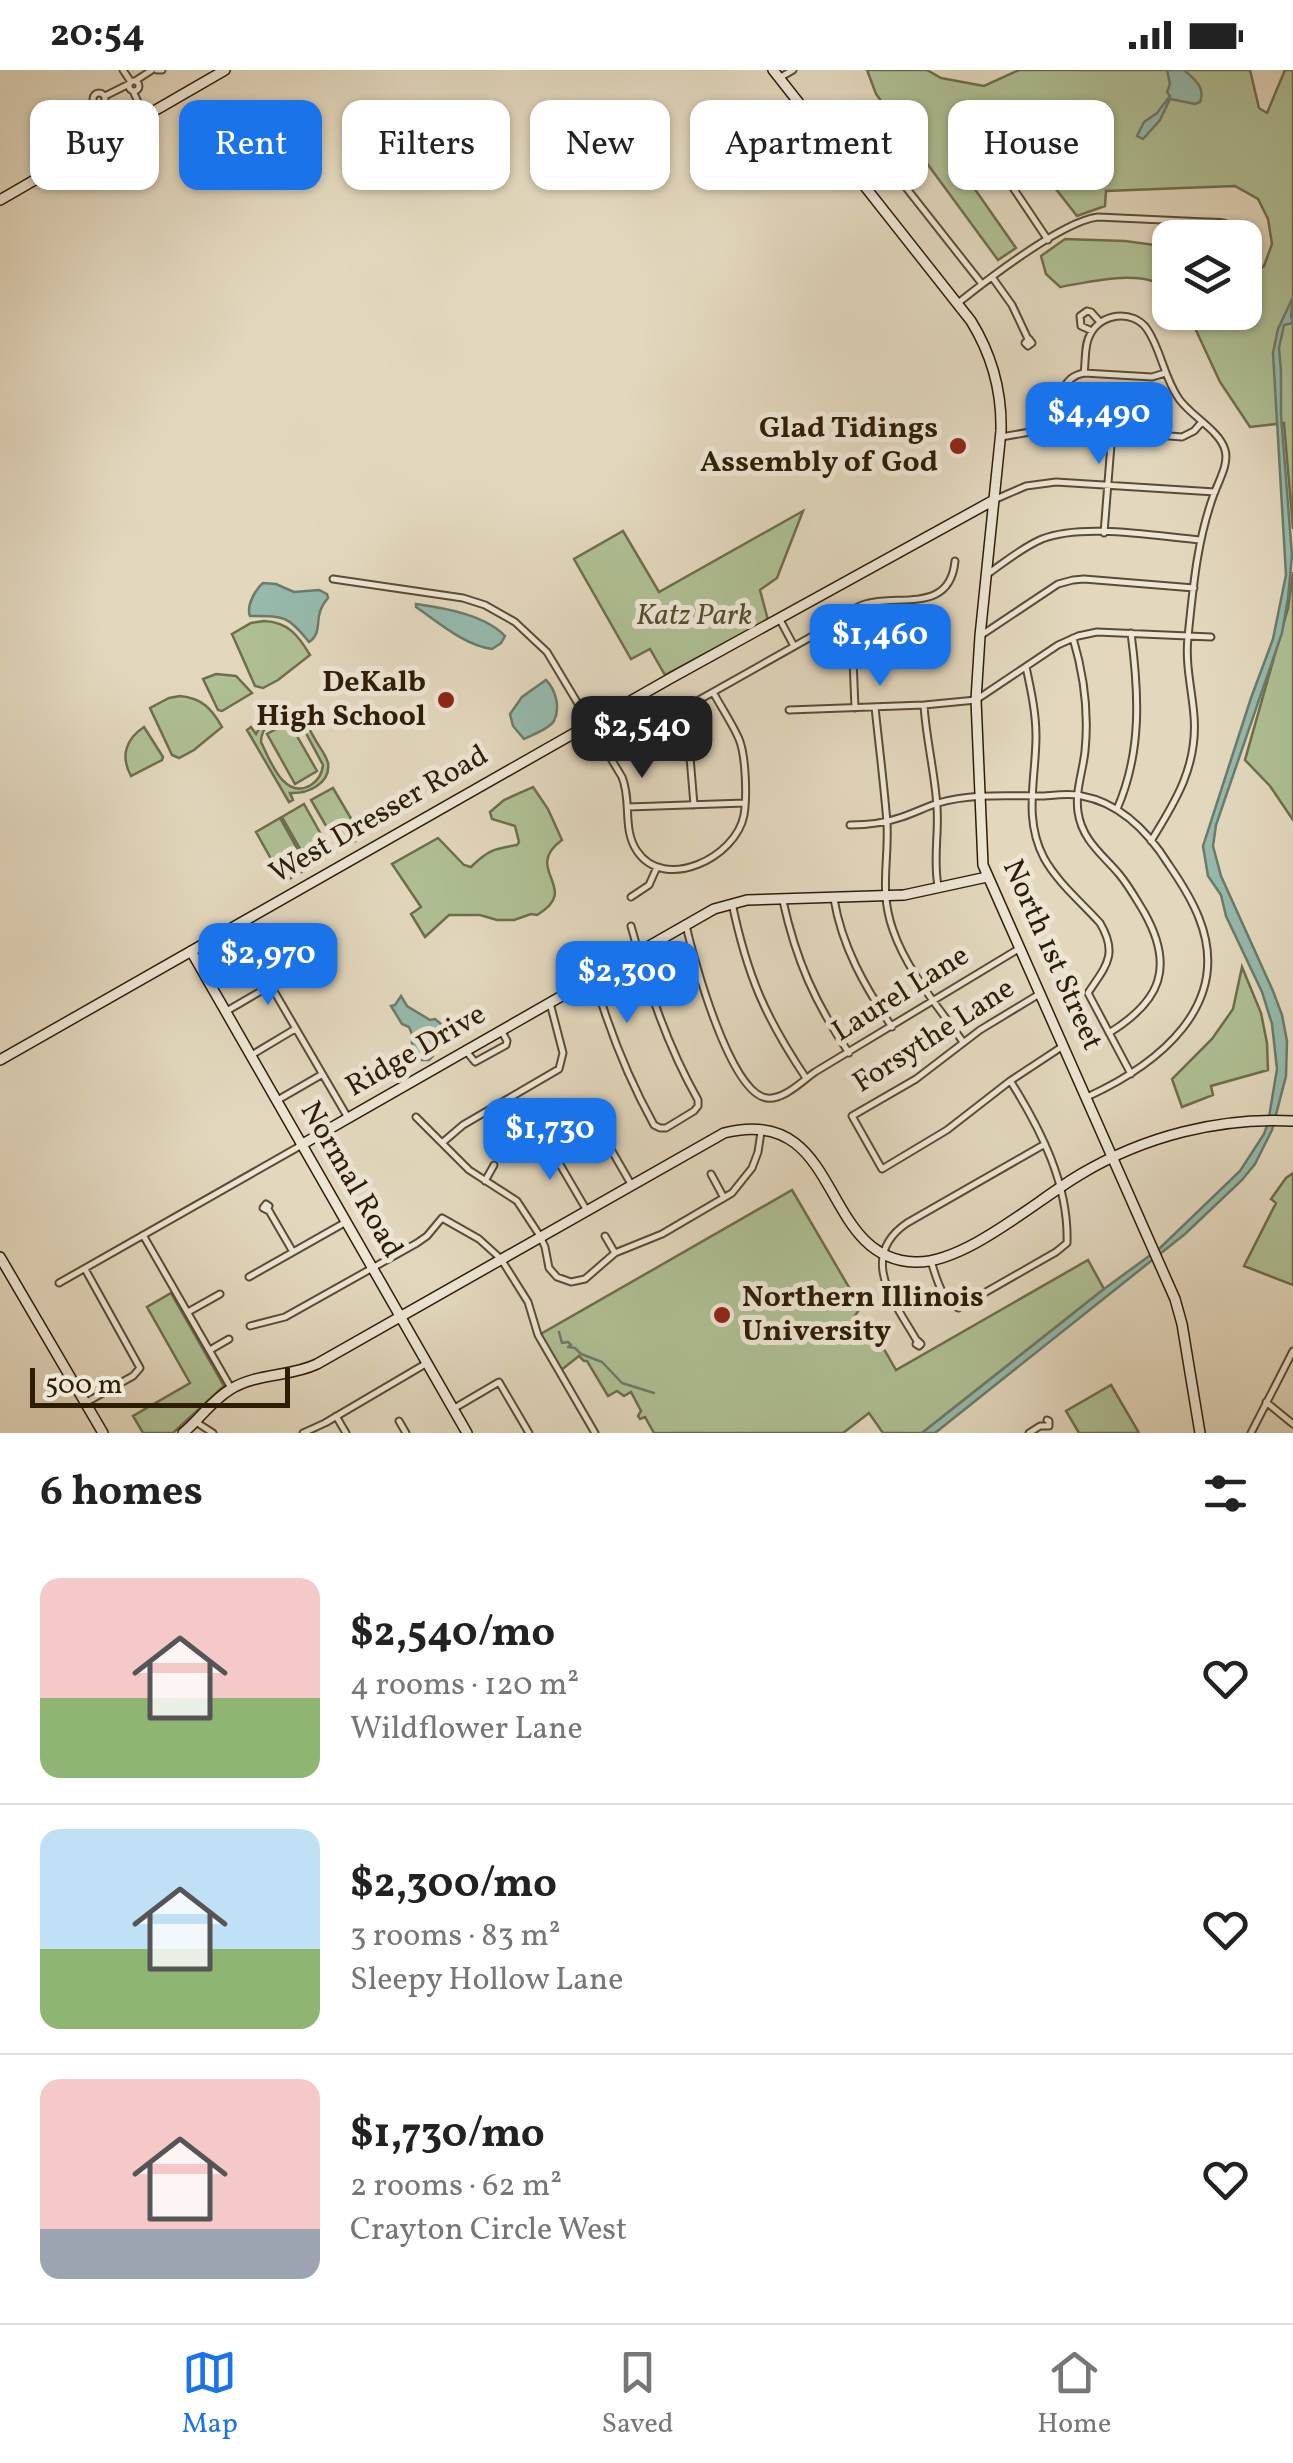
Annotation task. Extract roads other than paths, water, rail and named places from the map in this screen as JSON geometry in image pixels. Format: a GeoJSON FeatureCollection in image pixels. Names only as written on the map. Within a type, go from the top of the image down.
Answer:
{"type":"FeatureCollection","features":[{"type":"Feature","properties":{"kind":"street"},"geometry":{"type":"LineString","coordinates":[[123,70],[138,100]]}},
{"type":"Feature","properties":{"kind":"street"},"geometry":{"type":"LineString","coordinates":[[104,96],[157,70]]}},
{"type":"Feature","properties":{"kind":"street"},"geometry":{"type":"LineString","coordinates":[[159,108],[225,70]]}},
{"type":"Feature","properties":{"kind":"street"},"geometry":{"type":"LineString","coordinates":[[776,74],[793,70]]}},
{"type":"Feature","properties":{"kind":"street","name":"North 1st Street"},"geometry":{"type":"LineString","coordinates":[[776,74],[796,100]]}},
{"type":"Feature","properties":{"kind":"street"},"geometry":{"type":"LineString","coordinates":[[0,200],[30,183]]}},
{"type":"Feature","properties":{"kind":"street","name":"North 1st Street"},"geometry":{"type":"LineString","coordinates":[[867,190],[958,303],[980,336],[992,364],[1000,402],[1000,437],[976,700],[981,852],[987,878],[1087,1097],[1182,1324],[1200,1433]]}},
{"type":"Feature","properties":{"kind":"street"},"geometry":{"type":"LineString","coordinates":[[908,190],[982,284]]}},
{"type":"Feature","properties":{"kind":"street"},"geometry":{"type":"LineString","coordinates":[[1015,190],[1048,240]]}},
{"type":"Feature","properties":{"kind":"street"},"geometry":{"type":"LineString","coordinates":[[958,303],[992,276],[1078,222],[1092,217],[1160,220]]}},
{"type":"Feature","properties":{"kind":"street"},"geometry":{"type":"LineString","coordinates":[[992,276],[1028,339]]}},
{"type":"Feature","properties":{"kind":"street"},"geometry":{"type":"LineString","coordinates":[[1092,331],[1082,328],[1080,316],[1092,312],[1100,322]]}},
{"type":"Feature","properties":{"kind":"street"},"geometry":{"type":"LineString","coordinates":[[1084,372],[1087,344],[1100,322],[1123,316],[1143,325],[1178,399],[1218,437],[1225,451],[1225,464],[1200,540],[1188,637],[1194,719],[1192,757],[1180,792],[1151,841]]}},
{"type":"Feature","properties":{"kind":"street"},"geometry":{"type":"LineString","coordinates":[[1059,427],[1062,388],[1070,377],[1084,372],[1147,377],[1165,373]]}},
{"type":"Feature","properties":{"kind":"street"},"geometry":{"type":"LineString","coordinates":[[1000,437],[1059,427],[1182,437],[1194,432],[1201,423]]}},
{"type":"Feature","properties":{"kind":"street"},"geometry":{"type":"LineString","coordinates":[[1104,533],[1112,432]]}},
{"type":"Feature","properties":{"kind":"street"},"geometry":{"type":"LineString","coordinates":[[994,500],[1016,489],[1064,482],[1215,492]]}},
{"type":"Feature","properties":{"kind":"street","name":"West Dresser Road"},"geometry":{"type":"LineString","coordinates":[[0,1060],[778,618],[994,500]]}},
{"type":"Feature","properties":{"kind":"street"},"geometry":{"type":"LineString","coordinates":[[986,575],[1028,546],[1075,532],[1200,540]]}},
{"type":"Feature","properties":{"kind":"street"},"geometry":{"type":"LineString","coordinates":[[608,754],[834,624],[852,609],[878,602],[921,600],[934,594],[952,575],[955,561]]}},
{"type":"Feature","properties":{"kind":"street"},"geometry":{"type":"LineString","coordinates":[[337,579],[463,598],[485,605],[523,628],[547,652],[625,783],[631,841],[652,866],[688,867],[720,853],[730,844],[743,819],[741,746],[712,692]]}},
{"type":"Feature","properties":{"kind":"street"},"geometry":{"type":"LineString","coordinates":[[980,636],[1068,580],[1194,588]]}},
{"type":"Feature","properties":{"kind":"street"},"geometry":{"type":"LineString","coordinates":[[852,609],[855,708]]}},
{"type":"Feature","properties":{"kind":"street"},"geometry":{"type":"LineString","coordinates":[[778,618],[794,646]]}},
{"type":"Feature","properties":{"kind":"street"},"geometry":{"type":"LineString","coordinates":[[788,710],[976,700],[1058,645],[1098,632],[1211,637]]}},
{"type":"Feature","properties":{"kind":"street"},"geometry":{"type":"LineString","coordinates":[[1117,809],[1131,767],[1138,722],[1131,633]]}},
{"type":"Feature","properties":{"kind":"street"},"geometry":{"type":"LineString","coordinates":[[1073,638],[1087,715],[1077,794],[1079,819],[1086,837],[1128,886],[1160,945],[1161,964],[1154,989],[1133,1016],[1109,1033]]}},
{"type":"Feature","properties":{"kind":"street"},"geometry":{"type":"LineString","coordinates":[[1026,667],[1036,732],[1031,795],[1033,828],[1046,861],[1100,924],[1107,938],[1107,965],[1088,993],[1131,1074]]}},
{"type":"Feature","properties":{"kind":"street"},"geometry":{"type":"LineString","coordinates":[[924,705],[937,803],[938,889]]}},
{"type":"Feature","properties":{"kind":"street"},"geometry":{"type":"LineString","coordinates":[[875,706],[886,822],[884,896],[891,924],[902,950],[962,1042]]}},
{"type":"Feature","properties":{"kind":"street"},"geometry":{"type":"LineString","coordinates":[[669,717],[690,758],[694,805]]}},
{"type":"Feature","properties":{"kind":"street"},"geometry":{"type":"LineString","coordinates":[[850,825],[886,822],[937,803],[1077,794],[1117,809],[1151,841],[1198,916],[1207,968],[1201,996],[1187,1023],[1161,1052],[1131,1074],[1087,1097]]}},
{"type":"Feature","properties":{"kind":"street"},"geometry":{"type":"LineString","coordinates":[[628,808],[745,804]]}},
{"type":"Feature","properties":{"kind":"street"},"geometry":{"type":"LineString","coordinates":[[631,897],[649,885],[658,867]]}},
{"type":"Feature","properties":{"kind":"street","name":"Ridge Drive"},"geometry":{"type":"LineString","coordinates":[[60,1284],[710,911],[732,903],[782,898],[884,896],[987,878]]}},
{"type":"Feature","properties":{"kind":"street"},"geometry":{"type":"LineString","coordinates":[[782,898],[810,989],[848,1053]]}},
{"type":"Feature","properties":{"kind":"street"},"geometry":{"type":"LineString","coordinates":[[834,898],[856,968],[892,1027]]}},
{"type":"Feature","properties":{"kind":"street"},"geometry":{"type":"LineString","coordinates":[[732,903],[761,1002],[806,1078]]}},
{"type":"Feature","properties":{"kind":"street","name":"Laurel Lane"},"geometry":{"type":"LineString","coordinates":[[686,925],[698,978],[713,1019],[754,1092],[766,1098],[776,1098],[1020,948]]}},
{"type":"Feature","properties":{"kind":"street"},"geometry":{"type":"LineString","coordinates":[[594,978],[632,1084],[654,1125],[666,1128],[694,1111],[698,1100],[658,1016],[631,926]]}},
{"type":"Feature","properties":{"kind":"street","name":"Normal Road"},"geometry":{"type":"LineString","coordinates":[[191,951],[467,1433]]}},
{"type":"Feature","properties":{"kind":"street"},"geometry":{"type":"LineString","coordinates":[[226,1012],[292,973]]}},
{"type":"Feature","properties":{"kind":"street"},"geometry":{"type":"LineString","coordinates":[[270,986],[348,1119]]}},
{"type":"Feature","properties":{"kind":"street","name":"Forsythe Lane"},"geometry":{"type":"LineString","coordinates":[[1010,1081],[948,1130],[882,1169],[852,1116],[916,1079],[962,1042],[1041,993]]}},
{"type":"Feature","properties":{"kind":"street"},"geometry":{"type":"LineString","coordinates":[[442,1143],[463,1125],[559,1070],[563,1052],[550,1002]]}},
{"type":"Feature","properties":{"kind":"street"},"geometry":{"type":"LineString","coordinates":[[250,1056],[296,1029]]}},
{"type":"Feature","properties":{"kind":"street"},"geometry":{"type":"LineString","coordinates":[[466,1050],[472,1061],[478,1061],[506,1044],[501,1030]]}},
{"type":"Feature","properties":{"kind":"street"},"geometry":{"type":"LineString","coordinates":[[931,1261],[936,1279],[956,1308],[1066,1245],[1060,1187],[1045,1144],[1010,1081],[1063,1046]]}},
{"type":"Feature","properties":{"kind":"street"},"geometry":{"type":"LineString","coordinates":[[276,1101],[322,1074]]}},
{"type":"Feature","properties":{"kind":"street"},"geometry":{"type":"LineString","coordinates":[[586,1210],[545,1139],[590,1113],[631,1184]]}},
{"type":"Feature","properties":{"kind":"street"},"geometry":{"type":"LineString","coordinates":[[416,1117],[472,1173],[517,1201],[545,1246],[549,1268],[567,1282],[585,1279],[615,1253],[662,1234],[724,1198],[752,1168],[761,1130]]}},
{"type":"Feature","properties":{"kind":"street"},"geometry":{"type":"LineString","coordinates":[[183,1433],[232,1388],[307,1368],[720,1134],[740,1129],[786,1137],[807,1153],[855,1230],[868,1243],[883,1254],[906,1261],[931,1261],[950,1256],[1113,1157],[1206,1126],[1289,1121]]}},
{"type":"Feature","properties":{"kind":"street"},"geometry":{"type":"LineString","coordinates":[[916,1341],[886,1286],[882,1270],[883,1254],[894,1234],[1045,1144]]}},
{"type":"Feature","properties":{"kind":"street"},"geometry":{"type":"LineString","coordinates":[[486,1181],[494,1165]]}},
{"type":"Feature","properties":{"kind":"street"},"geometry":{"type":"LineString","coordinates":[[711,1174],[724,1198]]}},
{"type":"Feature","properties":{"kind":"street"},"geometry":{"type":"LineString","coordinates":[[268,1209],[293,1252]]}},
{"type":"Feature","properties":{"kind":"street"},"geometry":{"type":"LineString","coordinates":[[250,1326],[285,1317],[424,1239],[442,1218],[479,1238],[500,1258],[530,1307],[538,1335],[595,1433]]}},
{"type":"Feature","properties":{"kind":"street"},"geometry":{"type":"LineString","coordinates":[[249,1278],[346,1222]]}},
{"type":"Feature","properties":{"kind":"street"},"geometry":{"type":"LineString","coordinates":[[143,1235],[232,1388]]}},
{"type":"Feature","properties":{"kind":"street"},"geometry":{"type":"LineString","coordinates":[[605,1236],[615,1253]]}},
{"type":"Feature","properties":{"kind":"street"},"geometry":{"type":"LineString","coordinates":[[0,1257],[102,1433]]}},
{"type":"Feature","properties":{"kind":"street"},"geometry":{"type":"LineString","coordinates":[[85,1402],[140,1368],[86,1268]]}},
{"type":"Feature","properties":{"kind":"street"},"geometry":{"type":"LineString","coordinates":[[188,1312],[220,1294]]}},
{"type":"Feature","properties":{"kind":"street"},"geometry":{"type":"LineString","coordinates":[[210,1350],[229,1339]]}},
{"type":"Feature","properties":{"kind":"street"},"geometry":{"type":"LineString","coordinates":[[1252,1433],[1293,1351]]}},
{"type":"Feature","properties":{"kind":"street"},"geometry":{"type":"LineString","coordinates":[[303,1433],[427,1364]]}},
{"type":"Feature","properties":{"kind":"street"},"geometry":{"type":"LineString","coordinates":[[453,1409],[499,1382],[528,1433]]}},
{"type":"Feature","properties":{"kind":"street"},"geometry":{"type":"LineString","coordinates":[[1266,1402],[1293,1424]]}},
{"type":"Feature","properties":{"kind":"street"},"geometry":{"type":"LineString","coordinates":[[336,1416],[346,1433]]}},
{"type":"Feature","properties":{"kind":"street"},"geometry":{"type":"LineString","coordinates":[[1028,1433],[1049,1426],[1047,1420]]}},
{"type":"Feature","properties":{"kind":"street"},"geometry":{"type":"LineString","coordinates":[[399,1421],[406,1433]]}},
{"type":"Feature","properties":{"kind":"street"},"geometry":{"type":"LineString","coordinates":[[196,1422],[213,1433]]}},
{"type":"Feature","properties":{"kind":"water"},"geometry":{"type":"Polygon","coordinates":[[[1167,70],[1184,70],[1192,77],[1200,88],[1200,102],[1170,99],[1160,120],[1143,139],[1137,136],[1144,122],[1170,96],[1167,70]]]}},
{"type":"Feature","properties":{"kind":"water"},"geometry":{"type":"Polygon","coordinates":[[[1293,297],[1293,323],[1284,325],[1279,348],[1292,555],[1288,598],[1282,633],[1216,825],[1213,846],[1221,876],[1282,1015],[1287,1041],[1286,1076],[1272,1130],[1242,1180],[1185,1234],[935,1433],[922,1433],[1160,1248],[1240,1171],[1268,1123],[1277,1069],[1272,1024],[1262,992],[1226,916],[1221,895],[1208,876],[1203,846],[1273,639],[1286,575],[1273,353],[1278,329],[1293,297]]]}},
{"type":"Feature","properties":{"kind":"water"},"geometry":{"type":"Polygon","coordinates":[[[263,583],[294,592],[319,590],[327,594],[314,638],[309,642],[284,619],[250,616],[252,598],[263,583]]]}},
{"type":"Feature","properties":{"kind":"water"},"geometry":{"type":"Polygon","coordinates":[[[416,604],[476,618],[505,636],[492,649],[482,647],[452,632],[416,604]]]}},
{"type":"Feature","properties":{"kind":"water"},"geometry":{"type":"Polygon","coordinates":[[[546,680],[556,699],[556,716],[548,727],[524,739],[513,726],[510,714],[522,697],[546,680]]]}},
{"type":"Feature","properties":{"kind":"water"},"geometry":{"type":"Polygon","coordinates":[[[401,996],[407,1006],[447,1029],[446,1040],[429,1060],[419,1060],[409,1027],[402,1024],[391,1006],[401,996]]]}},
{"type":"Feature","properties":{"kind":"waterway"},"geometry":{"type":"LineString","coordinates":[[559,1332],[562,1343],[568,1342],[568,1347],[602,1362],[622,1383],[654,1393]]}},
{"type":"Feature","properties":{"kind":"place","name":"Glad Tidings Assembly of God"},"geometry":{"type":"Point","coordinates":[958,446]}},
{"type":"Feature","properties":{"kind":"place","name":"DeKalb High School"},"geometry":{"type":"Point","coordinates":[446,700]}},
{"type":"Feature","properties":{"kind":"place","name":"Northern Illinois University"},"geometry":{"type":"Point","coordinates":[722,1315]}},
{"type":"Feature","properties":{"kind":"park label","name":"Katz Park"},"geometry":{"type":"Point","coordinates":[694,616]}}]}
